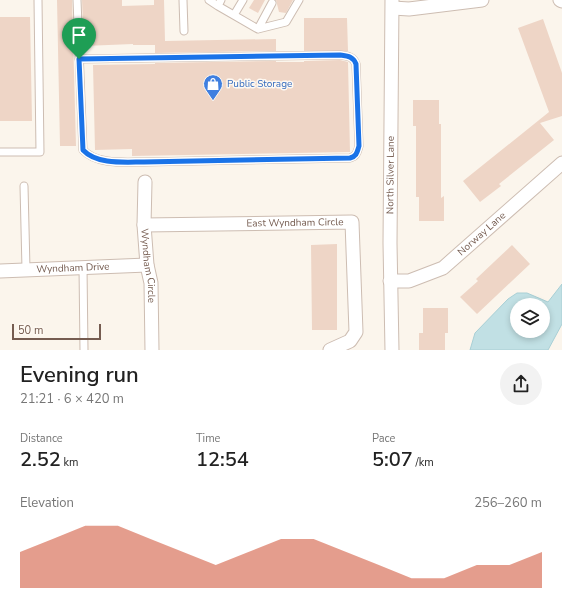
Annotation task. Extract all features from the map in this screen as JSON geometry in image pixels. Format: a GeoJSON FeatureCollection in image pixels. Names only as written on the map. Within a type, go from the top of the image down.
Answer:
{"type":"FeatureCollection","features":[{"type":"Feature","properties":{"kind":"street"},"geometry":{"type":"LineString","coordinates":[[393,4],[409,9],[482,0]]}},
{"type":"Feature","properties":{"kind":"street","name":"North Silver Lane"},"geometry":{"type":"LineString","coordinates":[[392,350],[390,243],[393,4]]}},
{"type":"Feature","properties":{"kind":"street","name":"Norway Lane"},"geometry":{"type":"LineString","coordinates":[[390,281],[409,281],[443,268],[562,163]]}},
{"type":"Feature","properties":{"kind":"street","name":"Wyndham Circle"},"geometry":{"type":"LineString","coordinates":[[145,182],[144,225],[147,265],[151,283],[152,350]]}},
{"type":"Feature","properties":{"kind":"street","name":"East Wyndham Circle"},"geometry":{"type":"LineString","coordinates":[[144,225],[352,222],[356,332],[350,340],[330,350]]}},
{"type":"Feature","properties":{"kind":"street","name":"Wyndham Drive"},"geometry":{"type":"LineString","coordinates":[[0,270],[147,265]]}},
{"type":"Feature","properties":{"kind":"lane"},"geometry":{"type":"LineString","coordinates":[[0,152],[40,152],[38,0]]}},
{"type":"Feature","properties":{"kind":"lane"},"geometry":{"type":"LineString","coordinates":[[77,0],[79,59],[83,150],[87,155],[95,159],[112,161],[160,162],[350,158],[354,157],[357,153],[359,146],[356,64],[350,57],[340,55],[79,59]]}},
{"type":"Feature","properties":{"kind":"lane"},"geometry":{"type":"LineString","coordinates":[[184,0],[184,32]]}},
{"type":"Feature","properties":{"kind":"lane"},"geometry":{"type":"LineString","coordinates":[[209,0],[220,3],[234,15],[258,29],[286,22],[299,0]]}},
{"type":"Feature","properties":{"kind":"lane"},"geometry":{"type":"LineString","coordinates":[[234,15],[243,0]]}},
{"type":"Feature","properties":{"kind":"lane"},"geometry":{"type":"LineString","coordinates":[[258,29],[272,3]]}},
{"type":"Feature","properties":{"kind":"lane"},"geometry":{"type":"LineString","coordinates":[[24,186],[26,270]]}},
{"type":"Feature","properties":{"kind":"lane"},"geometry":{"type":"LineString","coordinates":[[83,267],[84,350]]}},
{"type":"Feature","properties":{"kind":"water"},"geometry":{"type":"Polygon","coordinates":[[[562,284],[562,324],[548,350],[470,350],[475,333],[508,299],[517,293],[527,293],[539,298],[510,298],[510,338],[550,338],[550,299],[562,284]]]}},
{"type":"Feature","properties":{"kind":"building"},"geometry":{"type":"Polygon","coordinates":[[[57,0],[72,0],[76,146],[60,146],[57,0]]]}},
{"type":"Feature","properties":{"kind":"building"},"geometry":{"type":"Polygon","coordinates":[[[82,0],[122,0],[122,6],[154,5],[154,0],[164,0],[165,41],[276,39],[276,51],[155,53],[155,45],[133,44],[84,46],[82,0]]]}},
{"type":"Feature","properties":{"kind":"building"},"geometry":{"type":"Polygon","coordinates":[[[254,0],[265,0],[258,13],[249,8],[254,0]]]}},
{"type":"Feature","properties":{"kind":"building"},"geometry":{"type":"Polygon","coordinates":[[[276,0],[293,0],[286,13],[279,12],[276,0]]]}},
{"type":"Feature","properties":{"kind":"building"},"geometry":{"type":"Polygon","coordinates":[[[0,17],[30,17],[32,121],[0,121],[0,17]]]}},
{"type":"Feature","properties":{"kind":"building"},"geometry":{"type":"Polygon","coordinates":[[[304,18],[347,18],[348,51],[304,51],[304,18]]]}},
{"type":"Feature","properties":{"kind":"building"},"geometry":{"type":"Polygon","coordinates":[[[543,19],[562,73],[562,116],[540,123],[554,140],[499,184],[501,186],[480,202],[463,181],[549,112],[518,28],[543,19]]]}},
{"type":"Feature","properties":{"kind":"building"},"geometry":{"type":"Polygon","coordinates":[[[340,60],[348,62],[350,152],[132,156],[132,149],[95,150],[93,65],[276,61],[304,62],[340,60]]]}},
{"type":"Feature","properties":{"kind":"building"},"geometry":{"type":"Polygon","coordinates":[[[413,100],[439,100],[439,124],[441,124],[441,198],[444,196],[444,221],[419,221],[419,197],[416,197],[416,126],[413,126],[413,100]]]}},
{"type":"Feature","properties":{"kind":"building"},"geometry":{"type":"Polygon","coordinates":[[[337,244],[337,330],[312,330],[311,245],[337,244]]]}},
{"type":"Feature","properties":{"kind":"building"},"geometry":{"type":"Polygon","coordinates":[[[512,245],[530,264],[477,314],[460,297],[478,281],[476,279],[512,245]]]}},
{"type":"Feature","properties":{"kind":"building"},"geometry":{"type":"Polygon","coordinates":[[[423,308],[448,308],[448,333],[445,333],[445,350],[419,350],[419,333],[423,333],[423,308]]]}},
{"type":"Feature","properties":{"kind":"place","name":"Public Storage"},"geometry":{"type":"Point","coordinates":[213,101]}},
{"type":"Feature","properties":{"kind":"route"},"geometry":{"type":"LineString","coordinates":[[340,55],[350,57],[356,64],[359,146],[357,153],[354,157],[350,158],[144,162],[95,159],[87,155],[83,150],[79,59],[340,55]]}}]}
